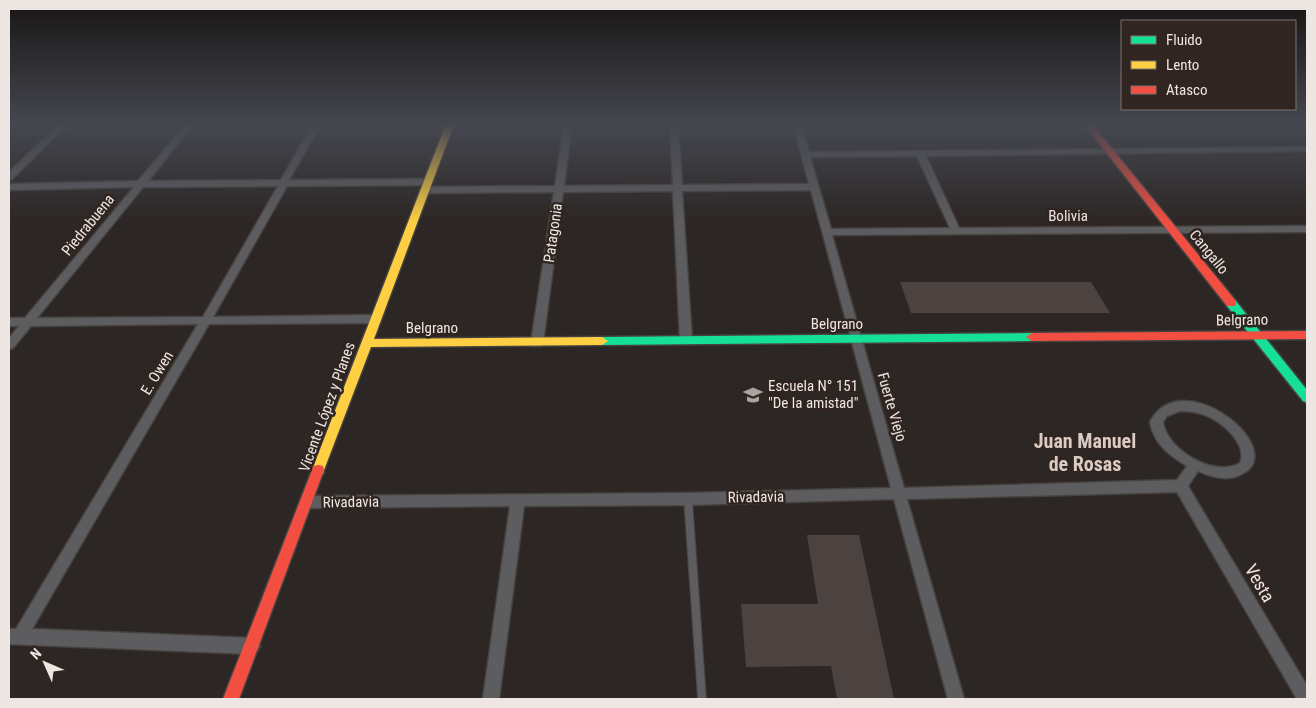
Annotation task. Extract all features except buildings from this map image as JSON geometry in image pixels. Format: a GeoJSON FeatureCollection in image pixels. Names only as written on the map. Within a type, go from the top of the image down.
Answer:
{"type":"FeatureCollection","features":[{"type":"Feature","properties":{"kind":"street"},"geometry":{"type":"LineString","coordinates":[[9,177],[30,157]]}},
{"type":"Feature","properties":{"kind":"street","name":"Piedrabuena"},"geometry":{"type":"LineString","coordinates":[[9,345],[164,157]]}},
{"type":"Feature","properties":{"kind":"street","name":"E. Owen"},"geometry":{"type":"LineString","coordinates":[[14,636],[206,320],[299,157]]}},
{"type":"Feature","properties":{"kind":"street","name":"Vicente López y Planes"},"geometry":{"type":"LineString","coordinates":[[231,699],[308,502],[374,319],[437,157]]}},
{"type":"Feature","properties":{"kind":"street","name":"Patagonia"},"geometry":{"type":"LineString","coordinates":[[536,343],[563,157]]}},
{"type":"Feature","properties":{"kind":"street"},"geometry":{"type":"LineString","coordinates":[[676,157],[686,340]]}},
{"type":"Feature","properties":{"kind":"street","name":"Fuerte Viejo"},"geometry":{"type":"LineString","coordinates":[[807,157],[855,339],[900,493],[956,699]]}},
{"type":"Feature","properties":{"kind":"street"},"geometry":{"type":"LineString","coordinates":[[922,157],[956,232]]}},
{"type":"Feature","properties":{"kind":"street","name":"Cangallo"},"geometry":{"type":"LineString","coordinates":[[1114,157],[1307,398]]}},
{"type":"Feature","properties":{"kind":"street"},"geometry":{"type":"LineString","coordinates":[[9,187],[142,184],[284,184],[559,189],[814,187]]}},
{"type":"Feature","properties":{"kind":"street","name":"Bolivia"},"geometry":{"type":"LineString","coordinates":[[828,232],[1307,229]]}},
{"type":"Feature","properties":{"kind":"street"},"geometry":{"type":"LineString","coordinates":[[9,322],[374,319]]}},
{"type":"Feature","properties":{"kind":"street","name":"Belgrano"},"geometry":{"type":"LineString","coordinates":[[366,343],[1307,335]]}},
{"type":"Feature","properties":{"kind":"street"},"geometry":{"type":"LineString","coordinates":[[1179,406],[1194,407],[1209,412],[1234,428],[1243,438],[1248,448],[1248,458],[1244,466],[1236,471],[1223,473],[1194,466],[1179,457],[1159,435],[1157,424],[1160,415],[1168,409],[1179,406]]}},
{"type":"Feature","properties":{"kind":"street"},"geometry":{"type":"LineString","coordinates":[[1181,486],[1194,466]]}},
{"type":"Feature","properties":{"kind":"street","name":"Rivadavia"},"geometry":{"type":"LineString","coordinates":[[308,502],[688,498],[1181,486]]}},
{"type":"Feature","properties":{"kind":"street","name":"Vesta"},"geometry":{"type":"LineString","coordinates":[[1181,486],[1306,699]]}},
{"type":"Feature","properties":{"kind":"street"},"geometry":{"type":"LineString","coordinates":[[491,699],[518,500]]}},
{"type":"Feature","properties":{"kind":"street"},"geometry":{"type":"LineString","coordinates":[[14,636],[252,646]]}},
{"type":"Feature","properties":{"kind":"lane"},"geometry":{"type":"LineString","coordinates":[[688,498],[702,699]]}},
{"type":"Feature","properties":{"kind":"traffic: fast"},"geometry":{"type":"LineString","coordinates":[[1231,303],[1307,398]]}},
{"type":"Feature","properties":{"kind":"traffic: fast"},"geometry":{"type":"LineString","coordinates":[[602,341],[1032,337]]}},
{"type":"Feature","properties":{"kind":"traffic: slow"},"geometry":{"type":"LineString","coordinates":[[318,470],[437,157]]}},
{"type":"Feature","properties":{"kind":"traffic: slow"},"geometry":{"type":"LineString","coordinates":[[366,343],[602,341]]}},
{"type":"Feature","properties":{"kind":"traffic: jam"},"geometry":{"type":"LineString","coordinates":[[1114,157],[1231,303]]}},
{"type":"Feature","properties":{"kind":"traffic: jam"},"geometry":{"type":"LineString","coordinates":[[1032,337],[1307,335]]}},
{"type":"Feature","properties":{"kind":"traffic: jam"},"geometry":{"type":"LineString","coordinates":[[231,699],[318,470]]}},
{"type":"Feature","properties":{"kind":"place","name":"Escuela N° 151 \"De la amistad\""},"geometry":{"type":"Point","coordinates":[753,395]}},
{"type":"Feature","properties":{"kind":"district","name":"Juan Manuel de Rosas"},"geometry":{"type":"Point","coordinates":[1085,452]}}]}
